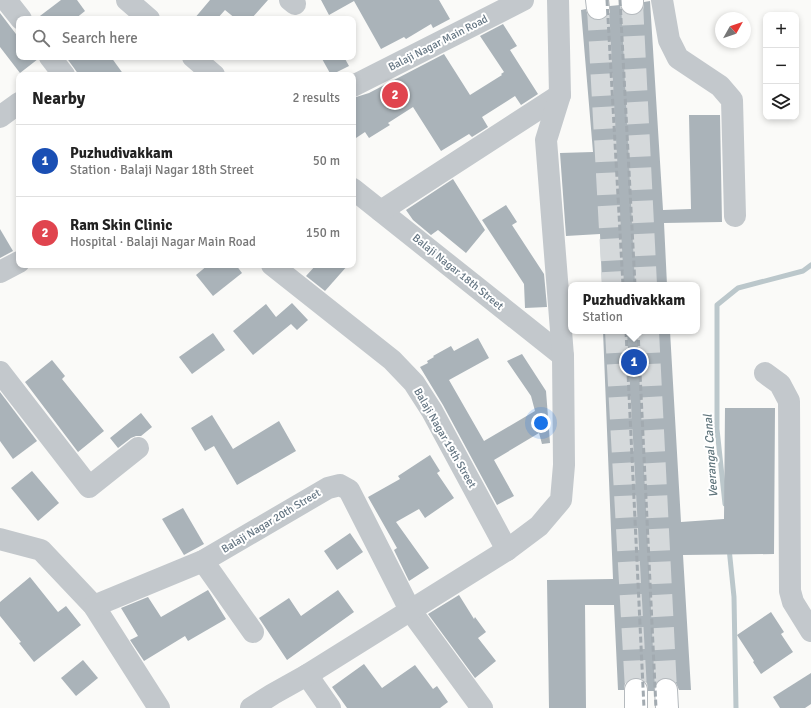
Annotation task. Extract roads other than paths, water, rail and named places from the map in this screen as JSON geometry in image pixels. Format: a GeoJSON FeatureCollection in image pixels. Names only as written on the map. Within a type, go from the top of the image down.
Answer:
{"type":"FeatureCollection","features":[{"type":"Feature","properties":{"kind":"street"},"geometry":{"type":"LineString","coordinates":[[6,0],[19,16]]}},
{"type":"Feature","properties":{"kind":"street"},"geometry":{"type":"LineString","coordinates":[[127,0],[146,16]]}},
{"type":"Feature","properties":{"kind":"street","name":"Balaji Nagar Main Road"},"geometry":{"type":"LineString","coordinates":[[356,84],[523,0]]}},
{"type":"Feature","properties":{"kind":"street"},"geometry":{"type":"LineString","coordinates":[[251,708],[272,694],[307,675],[507,550],[539,526],[561,500],[564,465],[563,356],[546,140],[560,95],[558,0]]}},
{"type":"Feature","properties":{"kind":"street"},"geometry":{"type":"LineString","coordinates":[[662,0],[669,40],[678,58],[720,86],[732,100],[735,216]]}},
{"type":"Feature","properties":{"kind":"street"},"geometry":{"type":"LineString","coordinates":[[197,60],[211,72]]}},
{"type":"Feature","properties":{"kind":"street"},"geometry":{"type":"LineString","coordinates":[[381,211],[560,95]]}},
{"type":"Feature","properties":{"kind":"street"},"geometry":{"type":"LineString","coordinates":[[0,117],[16,105]]}},
{"type":"Feature","properties":{"kind":"street","name":"Balaji Nagar 18th Street"},"geometry":{"type":"LineString","coordinates":[[356,191],[563,356]]}},
{"type":"Feature","properties":{"kind":"street"},"geometry":{"type":"LineString","coordinates":[[0,272],[16,264]]}},
{"type":"Feature","properties":{"kind":"street","name":"Balaji Nagar 19th Street"},"geometry":{"type":"LineString","coordinates":[[276,268],[392,360],[414,383],[432,411],[507,550]]}},
{"type":"Feature","properties":{"kind":"street"},"geometry":{"type":"LineString","coordinates":[[0,372],[89,488],[138,448]]}},
{"type":"Feature","properties":{"kind":"street"},"geometry":{"type":"LineString","coordinates":[[765,373],[780,384],[789,401],[790,591],[793,602],[811,632]]}},
{"type":"Feature","properties":{"kind":"street","name":"Balaji Nagar 20th Street"},"geometry":{"type":"LineString","coordinates":[[94,606],[203,561],[328,488],[340,486],[349,490],[410,610],[482,708]]}},
{"type":"Feature","properties":{"kind":"street"},"geometry":{"type":"LineString","coordinates":[[0,539],[41,550],[94,606],[160,708]]}},
{"type":"Feature","properties":{"kind":"street"},"geometry":{"type":"LineString","coordinates":[[203,561],[253,632]]}},
{"type":"Feature","properties":{"kind":"street"},"geometry":{"type":"LineString","coordinates":[[307,675],[330,708]]}},
{"type":"Feature","properties":{"kind":"waterway","name":"Veerangal Canal"},"geometry":{"type":"LineString","coordinates":[[725,504],[717,429],[717,305],[738,288],[803,271],[811,265]]}},
{"type":"Feature","properties":{"kind":"waterway","name":"Veerangal Canal"},"geometry":{"type":"LineString","coordinates":[[729,548],[734,597],[736,708]]}},
{"type":"Feature","properties":{"kind":"tunnel"},"geometry":{"type":"LineString","coordinates":[[632,3],[646,282]]}},
{"type":"Feature","properties":{"kind":"tunnel"},"geometry":{"type":"LineString","coordinates":[[598,8],[613,282]]}},
{"type":"Feature","properties":{"kind":"tunnel"},"geometry":{"type":"LineString","coordinates":[[616,334],[636,690]]}},
{"type":"Feature","properties":{"kind":"tunnel"},"geometry":{"type":"LineString","coordinates":[[648,334],[666,690]]}},
{"type":"Feature","properties":{"kind":"railway"},"geometry":{"type":"LineString","coordinates":[[607,0],[623,282]]}},
{"type":"Feature","properties":{"kind":"railway"},"geometry":{"type":"LineString","coordinates":[[620,0],[635,282]]}},
{"type":"Feature","properties":{"kind":"railway"},"geometry":{"type":"LineString","coordinates":[[626,334],[644,708]]}},
{"type":"Feature","properties":{"kind":"railway"},"geometry":{"type":"LineString","coordinates":[[638,334],[656,708]]}},
{"type":"Feature","properties":{"kind":"place","name":"Ram Skin Clinic"},"geometry":{"type":"Point","coordinates":[395,95]}},
{"type":"Feature","properties":{"kind":"place","name":"Puzhudivakkam"},"geometry":{"type":"Point","coordinates":[634,362]}}]}
